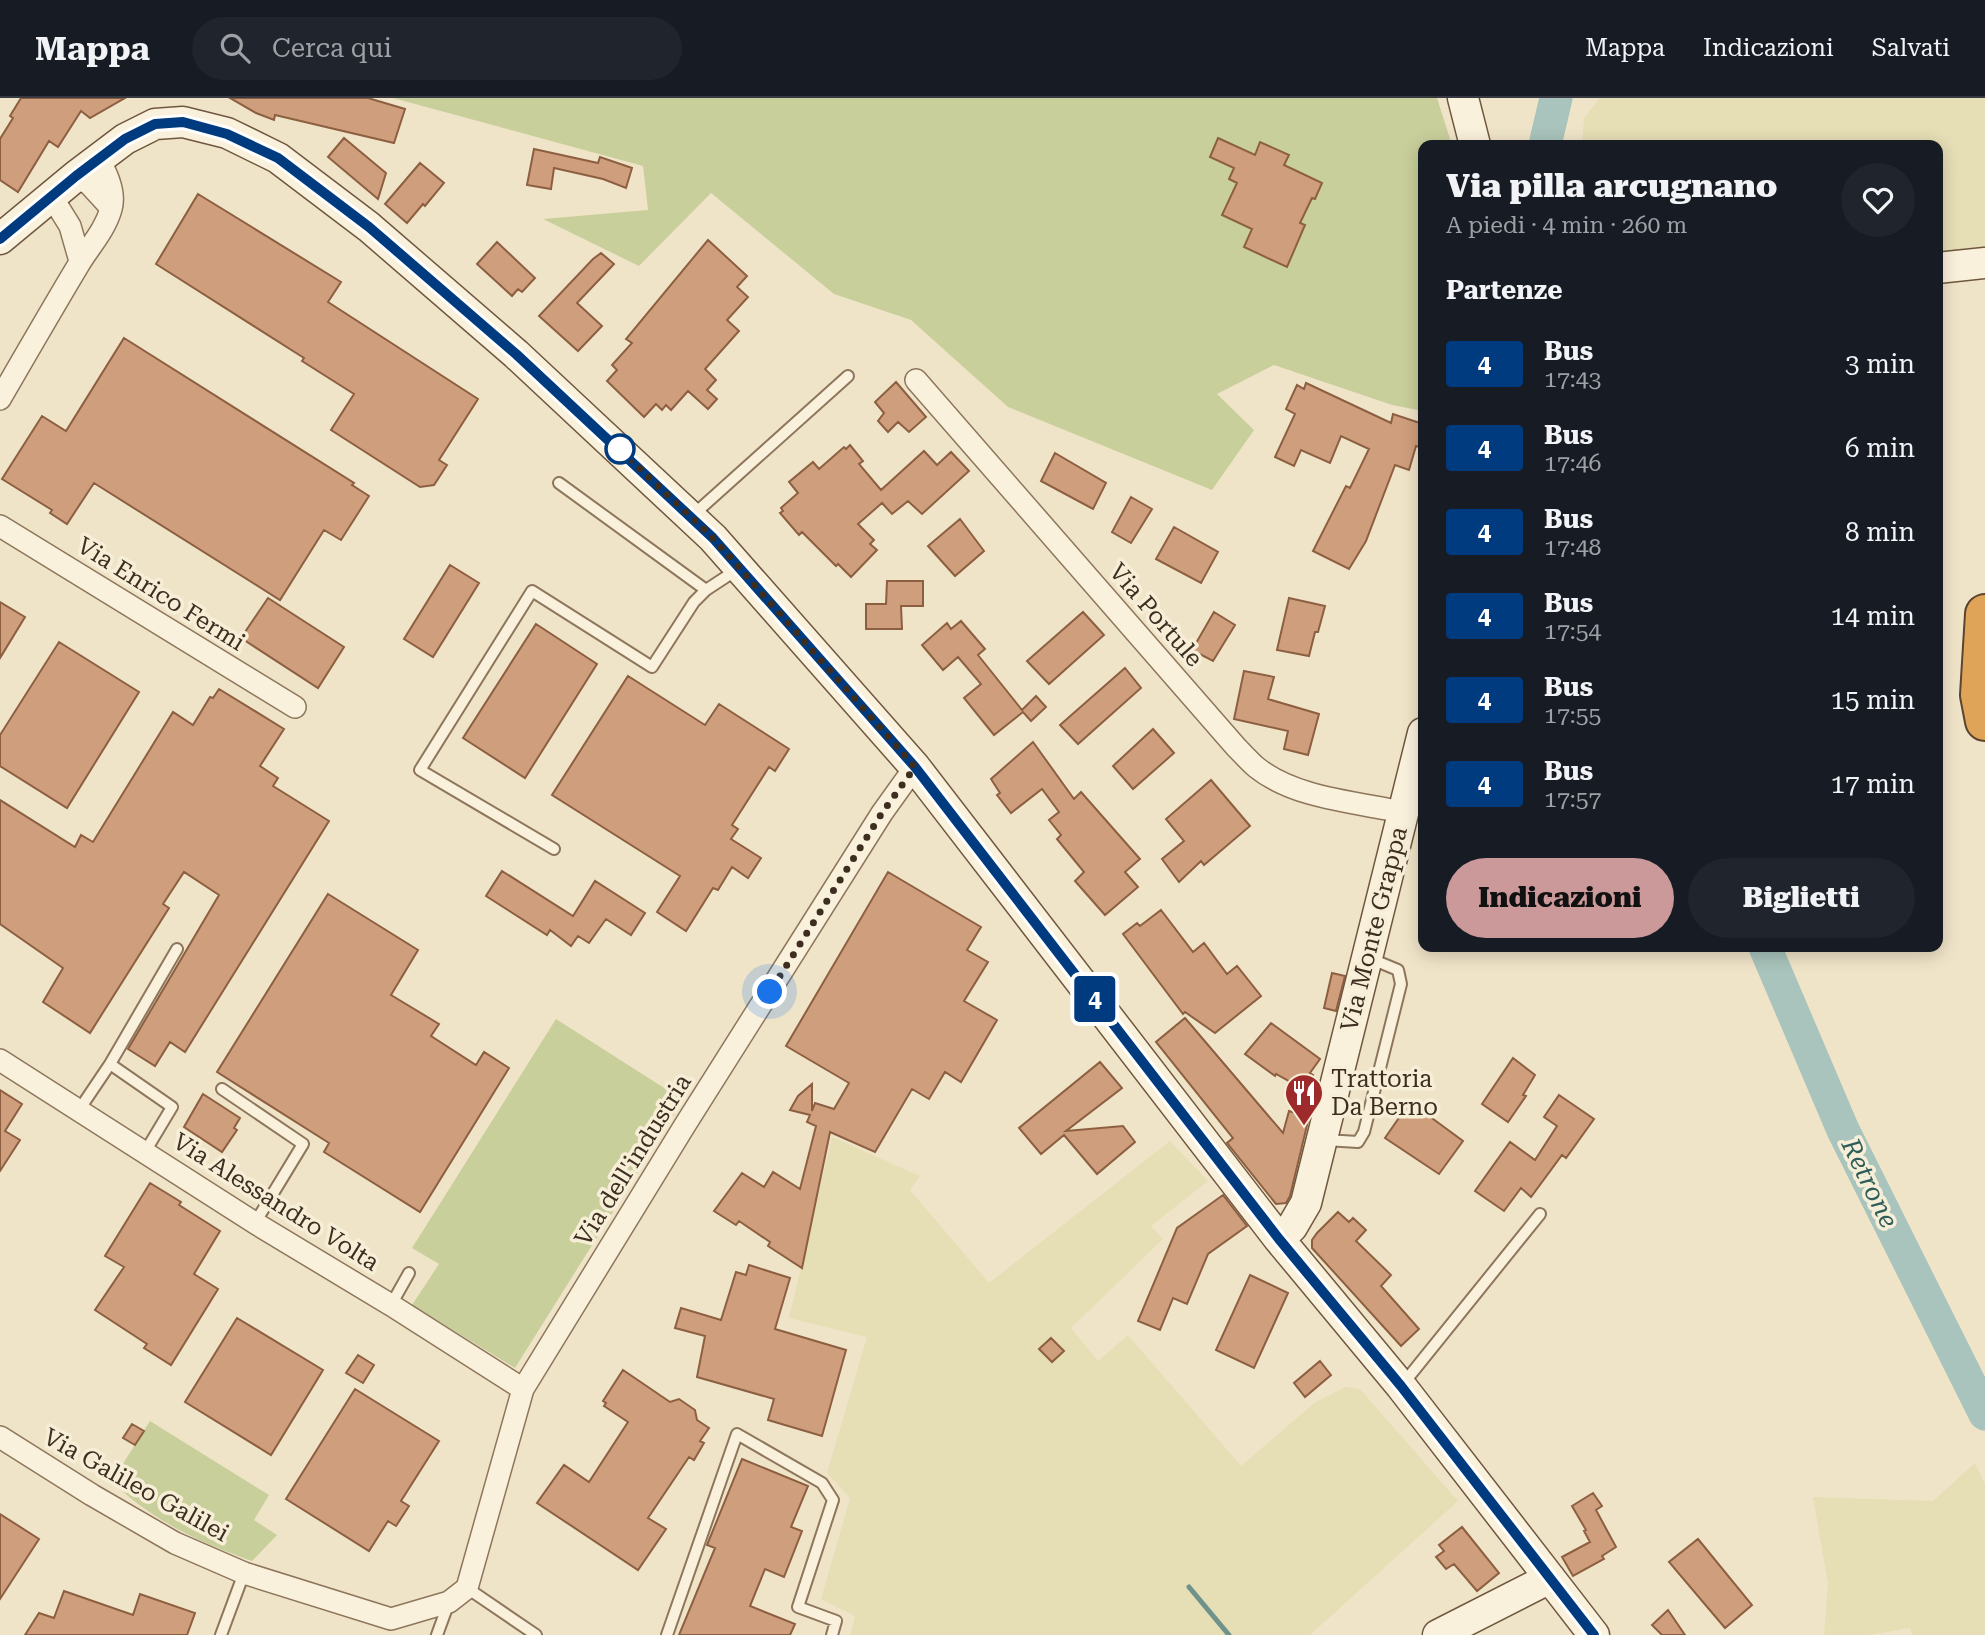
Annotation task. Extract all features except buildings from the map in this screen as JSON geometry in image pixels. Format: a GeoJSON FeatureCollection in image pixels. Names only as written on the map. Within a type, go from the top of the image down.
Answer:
{"type":"FeatureCollection","features":[{"type":"Feature","properties":{"kind":"highway"},"geometry":{"type":"LineString","coordinates":[[1985,614],[1980,695],[1985,721]]}},
{"type":"Feature","properties":{"kind":"main road"},"geometry":{"type":"LineString","coordinates":[[1463,98],[1474,140]]}},
{"type":"Feature","properties":{"kind":"main road"},"geometry":{"type":"LineString","coordinates":[[0,239],[87,167],[167,111],[227,134],[278,158],[369,227],[516,354],[692,516],[915,767],[1279,1239],[1401,1386],[1594,1635]]}},
{"type":"Feature","properties":{"kind":"main road"},"geometry":{"type":"LineString","coordinates":[[1943,267],[1985,263]]}},
{"type":"Feature","properties":{"kind":"main road","name":"Via Monte Grappa"},"geometry":{"type":"LineString","coordinates":[[1279,1239],[1292,1227],[1306,1203],[1418,752]]}},
{"type":"Feature","properties":{"kind":"main road"},"geometry":{"type":"LineString","coordinates":[[1438,1635],[1550,1578]]}},
{"type":"Feature","properties":{"kind":"street"},"geometry":{"type":"LineString","coordinates":[[0,399],[80,261],[103,229],[111,208],[113,198],[106,172],[87,167]]}},
{"type":"Feature","properties":{"kind":"street"},"geometry":{"type":"LineString","coordinates":[[52,197],[70,226],[80,261]]}},
{"type":"Feature","properties":{"kind":"street","name":"Via Portule"},"geometry":{"type":"LineString","coordinates":[[916,380],[1256,767],[1276,779],[1310,793],[1402,812]]}},
{"type":"Feature","properties":{"kind":"street","name":"Via Enrico Fermi"},"geometry":{"type":"LineString","coordinates":[[0,526],[295,707]]}},
{"type":"Feature","properties":{"kind":"street","name":"Via dell'industria"},"geometry":{"type":"LineString","coordinates":[[467,1588],[523,1389],[882,813],[915,767]]}},
{"type":"Feature","properties":{"kind":"street","name":"Via Alessandro Volta"},"geometry":{"type":"LineString","coordinates":[[0,1060],[523,1389]]}},
{"type":"Feature","properties":{"kind":"street","name":"Via Galileo Galilei"},"geometry":{"type":"LineString","coordinates":[[0,1437],[175,1543],[244,1573],[391,1619],[449,1602]]}},
{"type":"Feature","properties":{"kind":"street"},"geometry":{"type":"LineString","coordinates":[[449,1602],[467,1588]]}},
{"type":"Feature","properties":{"kind":"lane"},"geometry":{"type":"LineString","coordinates":[[692,516],[848,376]]}},
{"type":"Feature","properties":{"kind":"lane"},"geometry":{"type":"LineString","coordinates":[[559,483],[706,590]]}},
{"type":"Feature","properties":{"kind":"lane"},"geometry":{"type":"LineString","coordinates":[[554,849],[420,770],[532,591],[652,667],[694,602],[706,590],[740,567]]}},
{"type":"Feature","properties":{"kind":"lane"},"geometry":{"type":"LineString","coordinates":[[79,1110],[110,1064],[177,949]]}},
{"type":"Feature","properties":{"kind":"lane"},"geometry":{"type":"LineString","coordinates":[[1322,1140],[1358,1142],[1364,1132],[1398,997],[1401,984],[1398,970],[1367,957]]}},
{"type":"Feature","properties":{"kind":"lane"},"geometry":{"type":"LineString","coordinates":[[110,1064],[172,1107],[145,1152]]}},
{"type":"Feature","properties":{"kind":"lane"},"geometry":{"type":"LineString","coordinates":[[222,1088],[303,1144],[256,1223]]}},
{"type":"Feature","properties":{"kind":"lane"},"geometry":{"type":"LineString","coordinates":[[1401,1386],[1540,1214]]}},
{"type":"Feature","properties":{"kind":"lane"},"geometry":{"type":"LineString","coordinates":[[391,1304],[409,1273]]}},
{"type":"Feature","properties":{"kind":"lane"},"geometry":{"type":"LineString","coordinates":[[667,1635],[737,1434],[822,1483],[833,1500],[798,1607],[836,1621],[832,1635]]}},
{"type":"Feature","properties":{"kind":"lane"},"geometry":{"type":"LineString","coordinates":[[221,1635],[244,1573]]}},
{"type":"Feature","properties":{"kind":"lane"},"geometry":{"type":"LineString","coordinates":[[467,1588],[536,1635]]}},
{"type":"Feature","properties":{"kind":"lane"},"geometry":{"type":"LineString","coordinates":[[437,1635],[449,1602]]}},
{"type":"Feature","properties":{"kind":"shaded area"},"geometry":{"type":"Polygon","coordinates":[[[1600,98],[1985,98],[1985,263],[1943,267],[1943,140],[1582,140],[1584,118],[1600,98]]]}},
{"type":"Feature","properties":{"kind":"shaded area"},"geometry":{"type":"Polygon","coordinates":[[[832,1137],[920,1176],[910,1190],[989,1283],[1170,1141],[1208,1181],[1151,1226],[1163,1239],[1071,1328],[1098,1361],[1128,1335],[1241,1466],[1314,1403],[1345,1387],[1360,1389],[1458,1501],[1310,1635],[850,1635],[855,1616],[821,1599],[850,1498],[827,1473],[867,1337],[789,1318],[832,1137]]]}},
{"type":"Feature","properties":{"kind":"shaded area"},"geometry":{"type":"Polygon","coordinates":[[[1975,1463],[1985,1484],[1985,1635],[1912,1635],[1910,1628],[1869,1635],[1824,1635],[1828,1584],[1813,1497],[1933,1501],[1975,1463]]]}},
{"type":"Feature","properties":{"kind":"green space"},"geometry":{"type":"Polygon","coordinates":[[[393,98],[1437,98],[1450,140],[1418,140],[1418,410],[1392,405],[1274,365],[1217,394],[1254,430],[1212,490],[1008,407],[911,320],[834,294],[711,193],[639,266],[543,219],[648,210],[643,166],[393,98]]]}},
{"type":"Feature","properties":{"kind":"green space"},"geometry":{"type":"Polygon","coordinates":[[[556,1019],[683,1100],[515,1368],[412,1305],[439,1264],[412,1248],[556,1019]]]}},
{"type":"Feature","properties":{"kind":"green space"},"geometry":{"type":"Polygon","coordinates":[[[150,1421],[269,1495],[254,1520],[277,1535],[252,1561],[177,1529],[143,1507],[112,1481],[150,1421]]]}},
{"type":"Feature","properties":{"kind":"waterway","name":"Retrone"},"geometry":{"type":"LineString","coordinates":[[1546,140],[1556,98]]}},
{"type":"Feature","properties":{"kind":"waterway","name":"Retrone"},"geometry":{"type":"LineString","coordinates":[[1767,952],[1843,1130],[1985,1414]]}},
{"type":"Feature","properties":{"kind":"waterway"},"geometry":{"type":"LineString","coordinates":[[1189,1587],[1229,1635]]}},
{"type":"Feature","properties":{"kind":"bus line","name":"4"},"geometry":{"type":"LineString","coordinates":[[0,239],[125,139],[155,124],[183,122],[227,134],[278,158],[369,227],[516,354],[713,538],[915,767],[1279,1239],[1401,1386],[1594,1635]]}},
{"type":"Feature","properties":{"kind":"place","name":"Trattoria Da Berno"},"geometry":{"type":"Point","coordinates":[1304,1127]}},
{"type":"Feature","properties":{"kind":"route"},"geometry":{"type":"LineString","coordinates":[[620,449],[616,446],[713,538],[915,767],[882,813],[770,992]]}}]}
